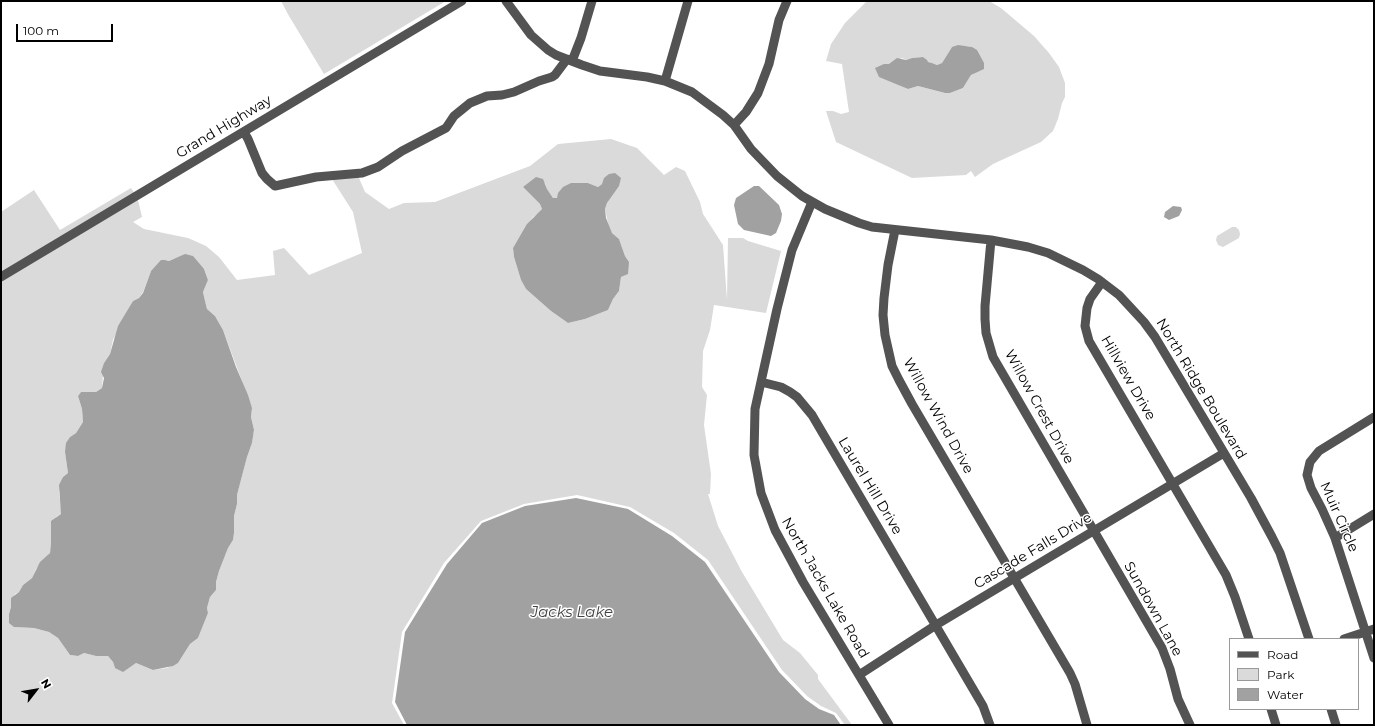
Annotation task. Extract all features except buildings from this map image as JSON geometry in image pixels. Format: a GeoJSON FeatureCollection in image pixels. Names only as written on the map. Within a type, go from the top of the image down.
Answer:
{"type":"FeatureCollection","features":[{"type":"Feature","properties":{"kind":"street","name":"Grand Highway"},"geometry":{"type":"LineString","coordinates":[[1,277],[462,1]]}},
{"type":"Feature","properties":{"kind":"street"},"geometry":{"type":"LineString","coordinates":[[506,1],[524,27],[538,42],[556,55],[600,71],[647,77],[665,81],[692,92],[734,125],[746,112],[758,94],[769,64],[778,20],[787,1]]}},
{"type":"Feature","properties":{"kind":"street"},"geometry":{"type":"LineString","coordinates":[[244,132],[262,172],[272,185],[275,186],[316,178],[362,173],[378,167],[402,151],[446,128],[454,116],[470,103],[487,96],[502,95],[514,92],[555,76],[569,60],[581,38],[592,1]]}},
{"type":"Feature","properties":{"kind":"street"},"geometry":{"type":"LineString","coordinates":[[665,81],[688,1]]}},
{"type":"Feature","properties":{"kind":"street","name":"North Ridge Boulevard"},"geometry":{"type":"LineString","coordinates":[[734,125],[751,149],[777,176],[787,185],[825,209],[859,223],[872,226],[895,230],[991,240],[1028,247],[1078,267],[1102,282],[1132,308],[1155,336],[1272,537],[1291,583],[1309,638]]}},
{"type":"Feature","properties":{"kind":"street","name":"North Jacks Lake Road"},"geometry":{"type":"LineString","coordinates":[[812,202],[792,250],[777,309],[755,410],[754,455],[761,493],[767,511],[783,547],[889,725]]}},
{"type":"Feature","properties":{"kind":"street","name":"Willow Wind Drive"},"geometry":{"type":"LineString","coordinates":[[895,230],[888,265],[883,315],[885,335],[892,366],[898,380],[1070,673],[1075,684],[1087,725]]}},
{"type":"Feature","properties":{"kind":"street","name":"Willow Crest Drive"},"geometry":{"type":"LineString","coordinates":[[991,240],[985,306],[985,319],[989,345],[1000,370],[1094,531]]}},
{"type":"Feature","properties":{"kind":"street","name":"Hillview Drive"},"geometry":{"type":"LineString","coordinates":[[1102,282],[1090,300],[1085,316],[1089,341],[1226,575],[1235,597],[1248,638]]}},
{"type":"Feature","properties":{"kind":"street","name":"Laurel Hill Drive"},"geometry":{"type":"LineString","coordinates":[[761,382],[781,387],[790,392],[805,405],[983,706],[990,725]]}},
{"type":"Feature","properties":{"kind":"street","name":"Muir Circle"},"geometry":{"type":"LineString","coordinates":[[1374,418],[1319,451],[1310,462],[1307,475],[1308,482],[1335,538],[1370,631],[1374,658]]}},
{"type":"Feature","properties":{"kind":"street","name":"Cascade Falls Drive"},"geometry":{"type":"LineString","coordinates":[[859,675],[936,625],[1224,453]]}},
{"type":"Feature","properties":{"kind":"street"},"geometry":{"type":"LineString","coordinates":[[1335,538],[1374,514]]}},
{"type":"Feature","properties":{"kind":"street","name":"Sundown Lane"},"geometry":{"type":"LineString","coordinates":[[1094,531],[1162,648],[1170,669],[1178,699],[1190,725]]}},
{"type":"Feature","properties":{"kind":"street"},"geometry":{"type":"LineString","coordinates":[[1347,638],[1370,631]]}},
{"type":"Feature","properties":{"kind":"street"},"geometry":{"type":"LineString","coordinates":[[1271,710],[1276,725]]}},
{"type":"Feature","properties":{"kind":"street"},"geometry":{"type":"LineString","coordinates":[[1331,710],[1336,725]]}},
{"type":"Feature","properties":{"kind":"green space"},"geometry":{"type":"Polygon","coordinates":[[[281,1],[446,1],[324,74],[281,1]]]}},
{"type":"Feature","properties":{"kind":"green space"},"geometry":{"type":"Polygon","coordinates":[[[867,1],[989,1],[1001,8],[1034,36],[1059,67],[1065,83],[1065,97],[1053,131],[1041,142],[993,164],[975,177],[971,171],[966,175],[912,178],[836,142],[826,111],[833,111],[841,114],[849,112],[842,64],[826,61],[831,44],[845,23],[867,1]],[[952,47],[942,63],[937,65],[928,62],[923,57],[906,60],[902,58],[889,65],[884,64],[899,85],[908,89],[918,86],[950,93],[963,88],[971,75],[976,72],[972,47],[952,47]]]}},
{"type":"Feature","properties":{"kind":"green space"},"geometry":{"type":"Polygon","coordinates":[[[611,139],[637,148],[664,175],[676,167],[685,171],[700,202],[703,214],[723,245],[727,300],[728,238],[743,238],[748,241],[781,251],[766,313],[714,305],[710,330],[703,351],[702,387],[707,395],[704,425],[711,474],[710,494],[708,494],[718,526],[742,572],[783,640],[800,653],[818,675],[818,679],[852,725],[845,725],[836,713],[821,706],[807,696],[782,670],[708,560],[674,533],[630,507],[577,495],[524,504],[481,521],[444,563],[402,632],[392,703],[404,725],[1,725],[1,281],[138,200],[142,217],[133,222],[144,229],[188,238],[206,246],[219,257],[237,280],[275,275],[273,251],[284,248],[309,275],[362,253],[353,212],[332,179],[356,171],[365,192],[389,209],[404,203],[435,202],[530,166],[558,144],[611,139]],[[545,183],[523,187],[540,204],[542,209],[533,217],[513,248],[514,257],[521,280],[526,289],[551,311],[568,323],[585,319],[608,310],[619,291],[621,277],[625,275],[629,262],[625,256],[619,239],[609,228],[605,209],[610,198],[602,184],[598,187],[588,183],[571,183],[557,198],[553,198],[545,183]],[[176,258],[169,261],[165,260],[151,271],[143,292],[139,298],[133,301],[113,340],[110,354],[104,363],[102,388],[96,392],[81,392],[78,396],[82,409],[83,422],[76,433],[70,437],[65,452],[68,473],[63,477],[59,492],[61,514],[56,517],[51,532],[50,553],[36,569],[32,578],[23,585],[19,592],[15,594],[9,614],[14,627],[34,628],[49,632],[58,638],[70,655],[78,656],[84,653],[96,656],[108,656],[113,662],[115,668],[131,666],[136,663],[153,670],[167,668],[178,663],[190,644],[198,638],[208,613],[207,608],[210,597],[216,590],[216,582],[219,571],[228,548],[233,540],[237,495],[252,443],[254,430],[251,417],[252,408],[223,330],[215,316],[207,309],[203,292],[208,280],[204,269],[176,258]]]}},
{"type":"Feature","properties":{"kind":"green space"},"geometry":{"type":"Polygon","coordinates":[[[131,188],[135,194],[1,273],[1,212],[34,190],[60,230],[131,188]]]}},
{"type":"Feature","properties":{"kind":"green space"},"geometry":{"type":"Polygon","coordinates":[[[1232,227],[1236,227],[1239,230],[1239,238],[1223,247],[1218,245],[1216,240],[1217,236],[1232,227]]]}},
{"type":"Feature","properties":{"kind":"water"},"geometry":{"type":"Polygon","coordinates":[[[958,45],[972,47],[977,50],[984,63],[984,69],[971,75],[963,88],[950,93],[918,86],[908,89],[879,77],[875,68],[884,64],[889,64],[897,58],[906,60],[923,57],[928,62],[937,65],[942,63],[952,47],[958,45]]]}},
{"type":"Feature","properties":{"kind":"water"},"geometry":{"type":"Polygon","coordinates":[[[615,173],[621,178],[619,186],[607,203],[605,209],[606,218],[612,233],[619,239],[625,256],[629,262],[628,274],[621,277],[619,291],[608,310],[585,319],[568,323],[551,311],[526,289],[521,280],[514,257],[513,248],[527,224],[542,209],[540,204],[523,187],[536,177],[543,179],[553,198],[557,198],[558,193],[563,187],[571,183],[588,183],[598,187],[602,184],[604,178],[609,174],[615,173]]]}},
{"type":"Feature","properties":{"kind":"water"},"geometry":{"type":"Polygon","coordinates":[[[754,186],[759,186],[779,205],[782,214],[781,221],[776,233],[771,236],[744,230],[738,224],[734,205],[736,198],[754,186]]]}},
{"type":"Feature","properties":{"kind":"water"},"geometry":{"type":"Polygon","coordinates":[[[1173,206],[1181,207],[1182,210],[1179,216],[1169,220],[1164,217],[1165,212],[1173,206]]]}},
{"type":"Feature","properties":{"kind":"water"},"geometry":{"type":"Polygon","coordinates":[[[185,254],[193,256],[204,269],[208,280],[203,292],[207,309],[215,316],[223,330],[248,395],[252,408],[251,417],[254,430],[252,443],[237,495],[233,540],[228,548],[219,571],[216,582],[216,590],[210,597],[207,608],[208,613],[198,638],[190,644],[178,663],[173,666],[153,670],[136,663],[123,672],[115,668],[113,662],[108,656],[96,656],[84,653],[78,656],[70,655],[58,638],[49,632],[34,628],[14,627],[9,623],[11,598],[32,578],[40,562],[50,553],[51,521],[61,514],[59,485],[63,477],[68,473],[65,452],[66,443],[70,437],[76,433],[83,422],[82,409],[78,396],[81,392],[96,392],[102,388],[104,378],[101,372],[104,363],[110,354],[118,326],[133,301],[139,298],[143,293],[151,271],[161,260],[169,261],[185,254]]]}},
{"type":"Feature","properties":{"kind":"water","name":"Jacks Lake"},"geometry":{"type":"Polygon","coordinates":[[[576,498],[628,509],[672,536],[705,562],[779,672],[805,699],[819,709],[834,715],[841,725],[407,725],[395,702],[405,632],[447,564],[482,523],[525,506],[576,498]]]}}]}
